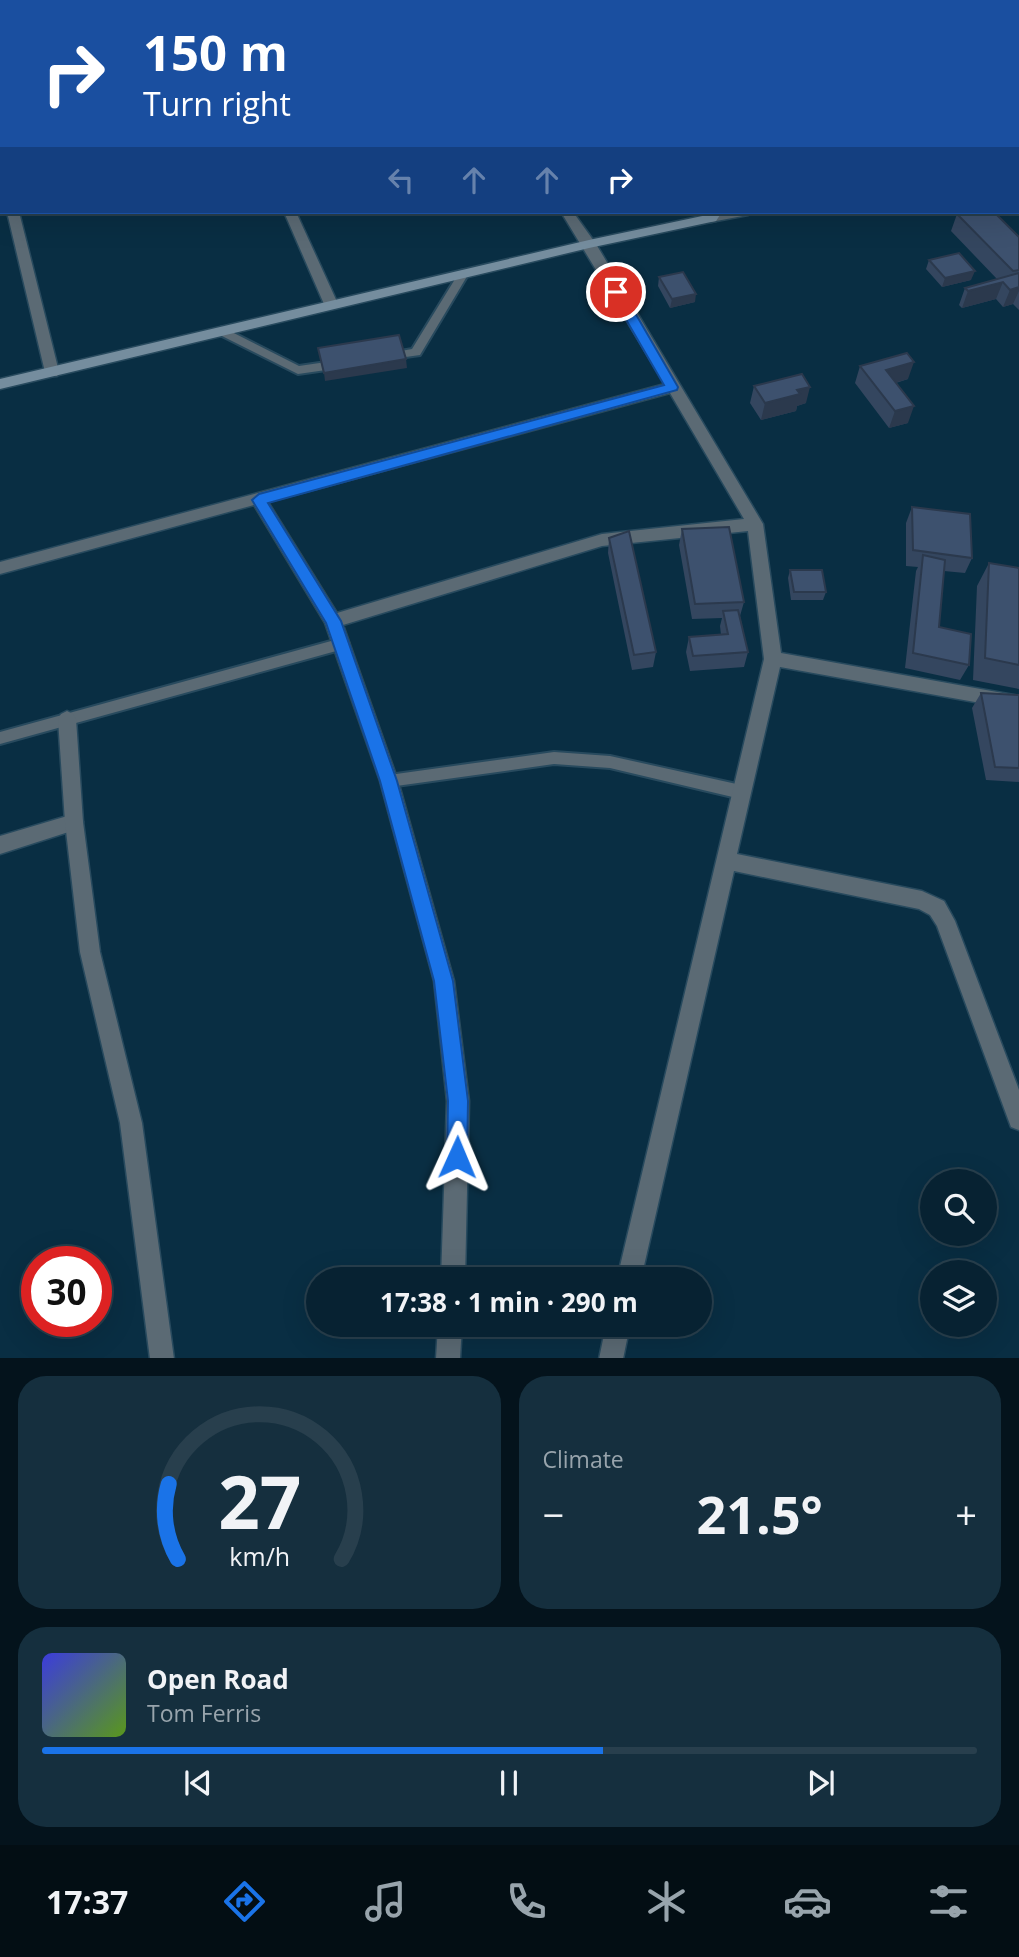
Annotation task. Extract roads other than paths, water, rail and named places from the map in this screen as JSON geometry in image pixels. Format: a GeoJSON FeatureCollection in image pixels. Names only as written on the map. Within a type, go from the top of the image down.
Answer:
{"type":"FeatureCollection","features":[{"type":"Feature","properties":{"kind":"main road"},"geometry":{"type":"LineString","coordinates":[[660,229],[672,214]]}},
{"type":"Feature","properties":{"kind":"main road"},"geometry":{"type":"LineString","coordinates":[[0,384],[713,215]]}},
{"type":"Feature","properties":{"kind":"street"},"geometry":{"type":"LineString","coordinates":[[13,214],[51,372]]}},
{"type":"Feature","properties":{"kind":"street"},"geometry":{"type":"LineString","coordinates":[[291,214],[331,304]]}},
{"type":"Feature","properties":{"kind":"street"},"geometry":{"type":"LineString","coordinates":[[568,214],[589,244],[755,524],[773,659],[632,1267]]}},
{"type":"Feature","properties":{"kind":"street"},"geometry":{"type":"LineString","coordinates":[[0,569],[672,387]]}},
{"type":"Feature","properties":{"kind":"street"},"geometry":{"type":"LineString","coordinates":[[259,500],[333,621],[342,644],[389,781],[445,994],[458,1101],[453,1267]]}},
{"type":"Feature","properties":{"kind":"street"},"geometry":{"type":"LineString","coordinates":[[333,621],[602,540],[755,524]]}},
{"type":"Feature","properties":{"kind":"street"},"geometry":{"type":"LineString","coordinates":[[773,659],[1019,703]]}},
{"type":"Feature","properties":{"kind":"street"},"geometry":{"type":"LineString","coordinates":[[67,719],[74,822],[90,952],[131,1123],[162,1358]]}},
{"type":"Feature","properties":{"kind":"street"},"geometry":{"type":"LineString","coordinates":[[0,845],[74,822]]}},
{"type":"Feature","properties":{"kind":"street"},"geometry":{"type":"LineString","coordinates":[[725,860],[922,900],[937,908],[945,921],[1019,1119]]}},
{"type":"Feature","properties":{"kind":"street"},"geometry":{"type":"LineString","coordinates":[[447,1358],[449,1337]]}},
{"type":"Feature","properties":{"kind":"street"},"geometry":{"type":"LineString","coordinates":[[611,1358],[616,1337]]}},
{"type":"Feature","properties":{"kind":"lane"},"geometry":{"type":"LineString","coordinates":[[377,358],[416,352],[464,273]]}},
{"type":"Feature","properties":{"kind":"lane"},"geometry":{"type":"LineString","coordinates":[[222,331],[298,370],[350,362]]}},
{"type":"Feature","properties":{"kind":"lane"},"geometry":{"type":"LineString","coordinates":[[0,738],[342,644]]}},
{"type":"Feature","properties":{"kind":"lane"},"geometry":{"type":"LineString","coordinates":[[389,781],[554,758],[610,762],[741,792]]}}]}
